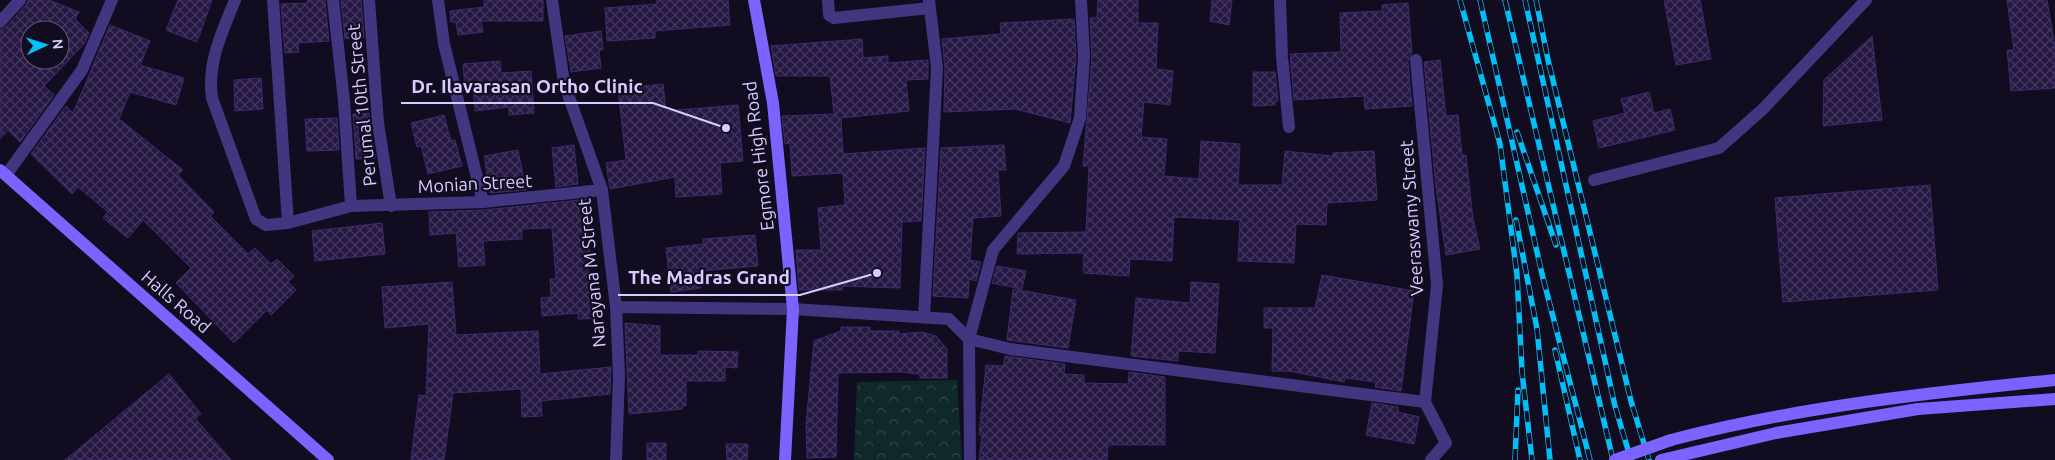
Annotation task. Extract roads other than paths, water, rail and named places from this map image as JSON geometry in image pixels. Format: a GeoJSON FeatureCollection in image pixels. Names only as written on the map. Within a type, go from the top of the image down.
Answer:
{"type":"FeatureCollection","features":[{"type":"Feature","properties":{"kind":"main road","name":"Egmore High Road"},"geometry":{"type":"LineString","coordinates":[[754,0],[772,103],[793,309],[785,460]]}},
{"type":"Feature","properties":{"kind":"main road","name":"Halls Road"},"geometry":{"type":"LineString","coordinates":[[3,173],[328,460]]}},
{"type":"Feature","properties":{"kind":"main road"},"geometry":{"type":"LineString","coordinates":[[1615,460],[1671,440],[1734,425],[1882,399],[2055,380]]}},
{"type":"Feature","properties":{"kind":"main road"},"geometry":{"type":"LineString","coordinates":[[1661,460],[1776,433],[1918,409],[2055,399]]}},
{"type":"Feature","properties":{"kind":"street"},"geometry":{"type":"LineString","coordinates":[[0,22],[20,0]]}},
{"type":"Feature","properties":{"kind":"street"},"geometry":{"type":"LineString","coordinates":[[3,173],[82,70],[112,0]]}},
{"type":"Feature","properties":{"kind":"street","name":"Monian Street"},"geometry":{"type":"LineString","coordinates":[[235,0],[213,59],[210,79],[212,98],[256,219],[266,225],[288,223],[351,206],[483,202],[602,190]]}},
{"type":"Feature","properties":{"kind":"street"},"geometry":{"type":"LineString","coordinates":[[273,0],[288,223]]}},
{"type":"Feature","properties":{"kind":"street"},"geometry":{"type":"LineString","coordinates":[[333,0],[344,101],[351,206]]}},
{"type":"Feature","properties":{"kind":"street","name":"Perumal 10th Street"},"geometry":{"type":"LineString","coordinates":[[369,0],[378,123],[391,206]]}},
{"type":"Feature","properties":{"kind":"street"},"geometry":{"type":"LineString","coordinates":[[438,0],[444,44],[483,202]]}},
{"type":"Feature","properties":{"kind":"street","name":"Narayana M Street"},"geometry":{"type":"LineString","coordinates":[[552,0],[564,83],[602,190],[616,307],[619,375],[616,460]]}},
{"type":"Feature","properties":{"kind":"street"},"geometry":{"type":"LineString","coordinates":[[828,0],[829,15],[834,18],[929,4],[937,68],[924,317]]}},
{"type":"Feature","properties":{"kind":"street"},"geometry":{"type":"LineString","coordinates":[[970,460],[969,339],[993,250],[1064,166],[1080,118],[1084,56],[1081,0]]}},
{"type":"Feature","properties":{"kind":"street"},"geometry":{"type":"LineString","coordinates":[[1280,0],[1282,57],[1289,127]]}},
{"type":"Feature","properties":{"kind":"street"},"geometry":{"type":"LineString","coordinates":[[1594,180],[1719,148],[1763,109],[1866,0]]}},
{"type":"Feature","properties":{"kind":"street","name":"Veeraswamy Street"},"geometry":{"type":"LineString","coordinates":[[1416,60],[1437,285],[1425,402]]}},
{"type":"Feature","properties":{"kind":"street"},"geometry":{"type":"LineString","coordinates":[[616,307],[793,309],[949,319],[969,339],[1010,349],[1425,402],[1446,443],[1431,460]]}},
{"type":"Feature","properties":{"kind":"railway"},"geometry":{"type":"LineString","coordinates":[[1460,0],[1500,144],[1517,275],[1522,372],[1532,460]]}},
{"type":"Feature","properties":{"kind":"railway"},"geometry":{"type":"LineString","coordinates":[[1480,0],[1542,274],[1590,460]]}},
{"type":"Feature","properties":{"kind":"railway"},"geometry":{"type":"LineString","coordinates":[[1505,0],[1613,460]]}},
{"type":"Feature","properties":{"kind":"railway"},"geometry":{"type":"LineString","coordinates":[[1525,0],[1615,406],[1631,460]]}},
{"type":"Feature","properties":{"kind":"railway"},"geometry":{"type":"LineString","coordinates":[[1536,0],[1548,60],[1631,401],[1649,460]]}},
{"type":"Feature","properties":{"kind":"railway"},"geometry":{"type":"LineString","coordinates":[[1517,132],[1556,245]]}},
{"type":"Feature","properties":{"kind":"railway"},"geometry":{"type":"LineString","coordinates":[[1516,220],[1537,329],[1550,460]]}},
{"type":"Feature","properties":{"kind":"railway"},"geometry":{"type":"LineString","coordinates":[[1555,350],[1580,460]]}},
{"type":"Feature","properties":{"kind":"railway"},"geometry":{"type":"LineString","coordinates":[[1515,460],[1518,390]]}},
{"type":"Feature","properties":{"kind":"place","name":"Dr. Ilavarasan Ortho Clinic"},"geometry":{"type":"Point","coordinates":[726,128]}},
{"type":"Feature","properties":{"kind":"place","name":"The Madras Grand"},"geometry":{"type":"Point","coordinates":[877,273]}}]}
